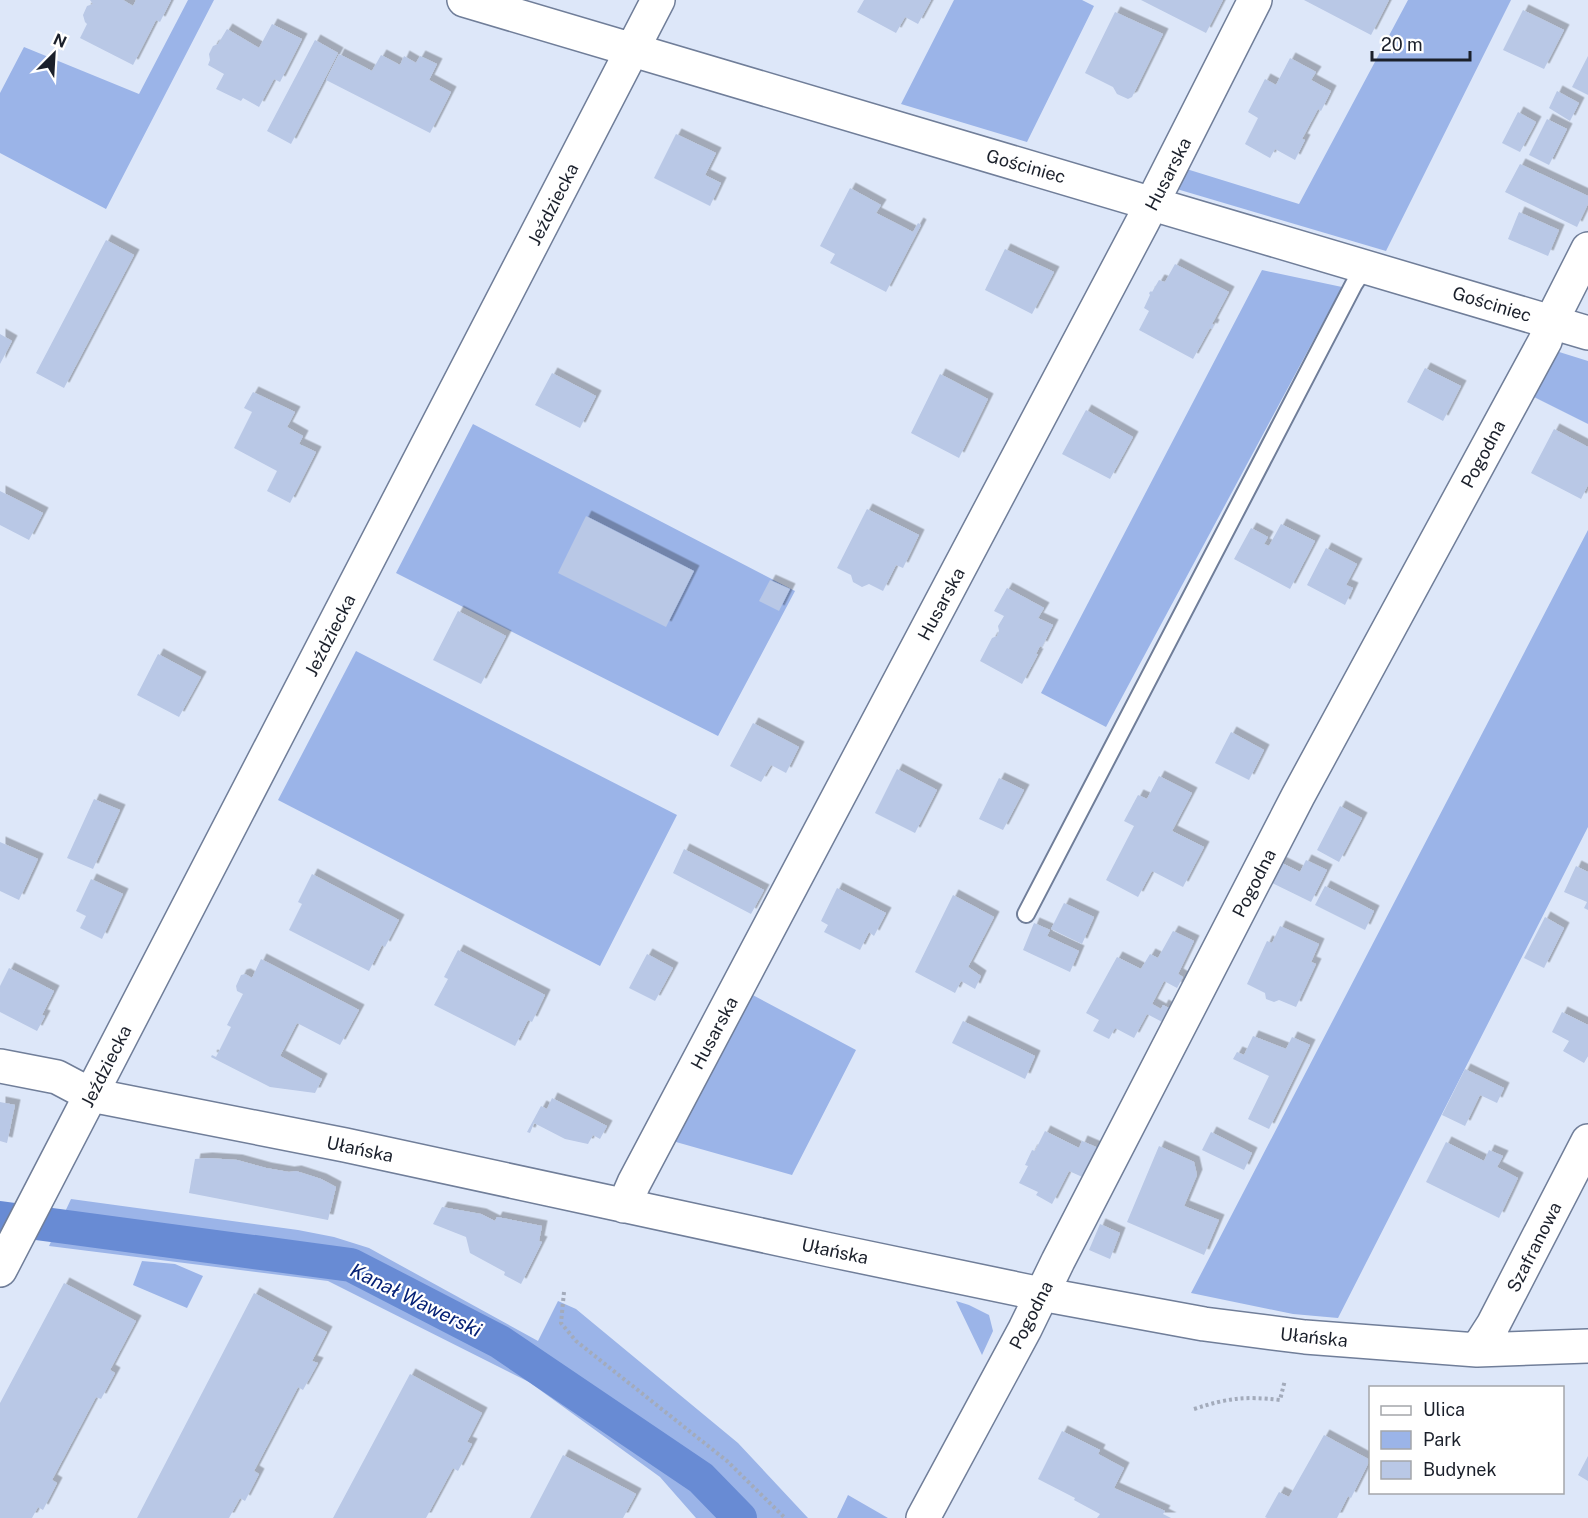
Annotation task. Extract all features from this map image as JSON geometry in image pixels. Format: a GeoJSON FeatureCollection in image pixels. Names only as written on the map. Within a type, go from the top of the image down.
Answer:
{"type":"FeatureCollection","features":[{"type":"Feature","properties":{"kind":"street","name":"Gościniec"},"geometry":{"type":"LineString","coordinates":[[464,0],[1588,333]]}},
{"type":"Feature","properties":{"kind":"street","name":"Jeździecka"},"geometry":{"type":"LineString","coordinates":[[5,1260],[658,0]]}},
{"type":"Feature","properties":{"kind":"street","name":"Husarska"},"geometry":{"type":"LineString","coordinates":[[624,1206],[1153,203],[1255,0]]}},
{"type":"Feature","properties":{"kind":"street","name":"Pogodna"},"geometry":{"type":"LineString","coordinates":[[922,1518],[1025,1329],[1298,796],[1545,341],[1551,322],[1588,249]]}},
{"type":"Feature","properties":{"kind":"street","name":"Ułańska"},"geometry":{"type":"LineString","coordinates":[[0,1066],[57,1077],[91,1095],[345,1145],[1041,1294],[1204,1324],[1283,1335],[1477,1350],[1588,1346]]}},
{"type":"Feature","properties":{"kind":"street","name":"Szafranowa"},"geometry":{"type":"LineString","coordinates":[[1477,1350],[1493,1325],[1588,1141]]}},
{"type":"Feature","properties":{"kind":"lane"},"geometry":{"type":"LineString","coordinates":[[1026,914],[1349,294],[1366,266]]}},
{"type":"Feature","properties":{"kind":"path"},"geometry":{"type":"LineString","coordinates":[[564,1292],[561,1323],[576,1341],[727,1461],[785,1518]]}},
{"type":"Feature","properties":{"kind":"path"},"geometry":{"type":"LineString","coordinates":[[1194,1409],[1248,1396],[1280,1400],[1285,1380]]}},
{"type":"Feature","properties":{"kind":"green space"},"geometry":{"type":"Polygon","coordinates":[[[188,0],[214,0],[106,209],[0,153],[0,93],[24,47],[139,94],[188,0]]]}},
{"type":"Feature","properties":{"kind":"green space"},"geometry":{"type":"Polygon","coordinates":[[[954,0],[1082,0],[1094,6],[1027,142],[901,104],[954,0]]]}},
{"type":"Feature","properties":{"kind":"green space"},"geometry":{"type":"Polygon","coordinates":[[[1408,0],[1511,0],[1386,251],[1170,187],[1180,167],[1299,204],[1408,0]]]}},
{"type":"Feature","properties":{"kind":"green space"},"geometry":{"type":"Polygon","coordinates":[[[1262,270],[1342,287],[1106,727],[1041,693],[1262,270]]]}},
{"type":"Feature","properties":{"kind":"green space"},"geometry":{"type":"Polygon","coordinates":[[[1556,351],[1588,361],[1588,424],[1532,396],[1556,351]]]}},
{"type":"Feature","properties":{"kind":"green space"},"geometry":{"type":"Polygon","coordinates":[[[473,424],[795,591],[718,736],[396,573],[473,424]]]}},
{"type":"Feature","properties":{"kind":"green space"},"geometry":{"type":"Polygon","coordinates":[[[1588,530],[1588,827],[1338,1318],[1293,1314],[1191,1293],[1588,530]]]}},
{"type":"Feature","properties":{"kind":"green space"},"geometry":{"type":"Polygon","coordinates":[[[356,651],[677,815],[600,966],[278,800],[356,651]]]}},
{"type":"Feature","properties":{"kind":"green space"},"geometry":{"type":"Polygon","coordinates":[[[747,992],[856,1050],[792,1175],[669,1140],[747,992]]]}},
{"type":"Feature","properties":{"kind":"green space"},"geometry":{"type":"Polygon","coordinates":[[[71,1199],[334,1237],[369,1248],[538,1341],[558,1301],[576,1309],[738,1443],[808,1518],[696,1518],[660,1477],[529,1382],[328,1281],[49,1246],[71,1199]]]}},
{"type":"Feature","properties":{"kind":"green space"},"geometry":{"type":"Polygon","coordinates":[[[142,1261],[175,1264],[203,1276],[187,1308],[133,1285],[142,1261]]]}},
{"type":"Feature","properties":{"kind":"green space"},"geometry":{"type":"Polygon","coordinates":[[[956,1301],[989,1315],[993,1331],[982,1355],[956,1301]]]}},
{"type":"Feature","properties":{"kind":"green space"},"geometry":{"type":"Polygon","coordinates":[[[848,1495],[888,1518],[837,1518],[848,1495]]]}},
{"type":"Feature","properties":{"kind":"building"},"geometry":{"type":"Polygon","coordinates":[[[90,0],[123,0],[133,6],[136,0],[171,0],[160,22],[156,20],[133,65],[80,38],[87,24],[83,15],[87,6],[93,4],[90,0]]]}},
{"type":"Feature","properties":{"kind":"building"},"geometry":{"type":"Polygon","coordinates":[[[864,0],[931,0],[918,24],[905,17],[896,33],[857,12],[864,0]]]}},
{"type":"Feature","properties":{"kind":"building"},"geometry":{"type":"Polygon","coordinates":[[[1141,0],[1223,0],[1206,33],[1141,0]]]}},
{"type":"Feature","properties":{"kind":"building"},"geometry":{"type":"Polygon","coordinates":[[[1304,0],[1389,0],[1371,35],[1304,0]]]}},
{"type":"Feature","properties":{"kind":"building"},"geometry":{"type":"Polygon","coordinates":[[[1523,10],[1564,30],[1544,69],[1503,50],[1523,10]]]}},
{"type":"Feature","properties":{"kind":"building"},"geometry":{"type":"Polygon","coordinates":[[[1115,12],[1163,34],[1132,97],[1128,99],[1117,94],[1113,87],[1085,73],[1115,12]]]}},
{"type":"Feature","properties":{"kind":"building"},"geometry":{"type":"Polygon","coordinates":[[[272,24],[302,39],[280,82],[274,79],[259,107],[243,98],[241,101],[216,89],[224,74],[208,65],[209,54],[227,29],[259,48],[272,24]]]}},
{"type":"Feature","properties":{"kind":"building"},"geometry":{"type":"Polygon","coordinates":[[[315,40],[338,53],[291,144],[267,131],[315,40]]]}},
{"type":"Feature","properties":{"kind":"building"},"geometry":{"type":"Polygon","coordinates":[[[339,54],[372,71],[381,55],[400,65],[404,56],[416,63],[420,56],[437,64],[429,80],[451,92],[430,133],[326,80],[339,54]]]}},
{"type":"Feature","properties":{"kind":"building"},"geometry":{"type":"Polygon","coordinates":[[[1588,56],[1588,95],[1572,87],[1588,56]]]}},
{"type":"Feature","properties":{"kind":"building"},"geometry":{"type":"Polygon","coordinates":[[[1290,58],[1316,72],[1311,80],[1331,91],[1321,111],[1318,109],[1302,139],[1305,140],[1295,160],[1275,149],[1270,158],[1245,144],[1258,118],[1248,112],[1265,79],[1276,85],[1290,58]]]}},
{"type":"Feature","properties":{"kind":"building"},"geometry":{"type":"Polygon","coordinates":[[[1557,91],[1579,103],[1570,121],[1549,108],[1557,91]]]}},
{"type":"Feature","properties":{"kind":"building"},"geometry":{"type":"Polygon","coordinates":[[[1518,112],[1536,122],[1520,152],[1502,143],[1518,112]]]}},
{"type":"Feature","properties":{"kind":"building"},"geometry":{"type":"Polygon","coordinates":[[[1547,119],[1567,129],[1549,165],[1529,155],[1547,119]]]}},
{"type":"Feature","properties":{"kind":"building"},"geometry":{"type":"Polygon","coordinates":[[[676,134],[716,153],[705,175],[721,183],[710,206],[654,178],[676,134]]]}},
{"type":"Feature","properties":{"kind":"building"},"geometry":{"type":"Polygon","coordinates":[[[1520,164],[1588,196],[1588,204],[1577,227],[1505,192],[1520,164]]]}},
{"type":"Feature","properties":{"kind":"building"},"geometry":{"type":"Polygon","coordinates":[[[850,188],[881,205],[876,213],[913,232],[918,223],[921,225],[886,292],[830,263],[835,254],[820,246],[850,188]]]}},
{"type":"Feature","properties":{"kind":"building"},"geometry":{"type":"Polygon","coordinates":[[[1519,212],[1559,230],[1548,256],[1508,239],[1519,212]]]}},
{"type":"Feature","properties":{"kind":"building"},"geometry":{"type":"Polygon","coordinates":[[[106,240],[134,255],[64,388],[36,373],[106,240]]]}},
{"type":"Feature","properties":{"kind":"building"},"geometry":{"type":"Polygon","coordinates":[[[1005,249],[1054,272],[1032,314],[985,290],[1005,249]]]}},
{"type":"Feature","properties":{"kind":"building"},"geometry":{"type":"Polygon","coordinates":[[[1175,264],[1229,292],[1212,324],[1214,325],[1212,329],[1210,328],[1193,359],[1139,330],[1149,311],[1144,308],[1149,293],[1159,280],[1165,282],[1175,264]]]}},
{"type":"Feature","properties":{"kind":"building"},"geometry":{"type":"Polygon","coordinates":[[[0,334],[12,341],[0,364],[0,334]]]}},
{"type":"Feature","properties":{"kind":"building"},"geometry":{"type":"Polygon","coordinates":[[[1425,368],[1461,386],[1443,421],[1407,402],[1425,368]]]}},
{"type":"Feature","properties":{"kind":"building"},"geometry":{"type":"Polygon","coordinates":[[[552,373],[596,396],[580,428],[535,405],[552,373]]]}},
{"type":"Feature","properties":{"kind":"building"},"geometry":{"type":"Polygon","coordinates":[[[940,374],[988,399],[959,458],[911,433],[940,374]]]}},
{"type":"Feature","properties":{"kind":"building"},"geometry":{"type":"Polygon","coordinates":[[[253,392],[295,412],[287,427],[303,436],[299,444],[316,452],[290,503],[267,491],[277,471],[234,448],[252,412],[244,408],[253,392]]]}},
{"type":"Feature","properties":{"kind":"building"},"geometry":{"type":"Polygon","coordinates":[[[1086,410],[1133,437],[1110,479],[1062,454],[1086,410]]]}},
{"type":"Feature","properties":{"kind":"building"},"geometry":{"type":"Polygon","coordinates":[[[1554,429],[1588,447],[1588,485],[1581,499],[1531,473],[1554,429]]]}},
{"type":"Feature","properties":{"kind":"building"},"geometry":{"type":"Polygon","coordinates":[[[0,491],[43,513],[29,540],[0,525],[0,491]]]}},
{"type":"Feature","properties":{"kind":"building"},"geometry":{"type":"Polygon","coordinates":[[[867,509],[919,535],[903,568],[896,565],[883,591],[869,584],[862,587],[853,582],[851,575],[837,568],[867,509]]]}},
{"type":"Feature","properties":{"kind":"building"},"geometry":{"type":"Polygon","coordinates":[[[586,516],[694,571],[666,627],[558,573],[586,516]]]}},
{"type":"Feature","properties":{"kind":"building"},"geometry":{"type":"Polygon","coordinates":[[[1281,524],[1315,541],[1290,589],[1234,559],[1251,528],[1268,537],[1264,544],[1269,546],[1281,524]]]}},
{"type":"Feature","properties":{"kind":"building"},"geometry":{"type":"Polygon","coordinates":[[[1326,548],[1357,564],[1346,585],[1353,588],[1345,605],[1307,585],[1326,548]]]}},
{"type":"Feature","properties":{"kind":"building"},"geometry":{"type":"Polygon","coordinates":[[[770,580],[790,589],[779,611],[759,601],[770,580]]]}},
{"type":"Feature","properties":{"kind":"building"},"geometry":{"type":"Polygon","coordinates":[[[1007,588],[1044,608],[1038,618],[1053,625],[1022,684],[980,661],[992,638],[997,636],[999,631],[998,626],[1004,616],[994,611],[1007,588]]]}},
{"type":"Feature","properties":{"kind":"building"},"geometry":{"type":"Polygon","coordinates":[[[458,611],[506,636],[481,684],[433,660],[458,611]]]}},
{"type":"Feature","properties":{"kind":"building"},"geometry":{"type":"Polygon","coordinates":[[[158,654],[201,677],[179,717],[137,695],[158,654]]]}},
{"type":"Feature","properties":{"kind":"building"},"geometry":{"type":"Polygon","coordinates":[[[753,723],[799,747],[786,773],[771,765],[761,782],[730,766],[753,723]]]}},
{"type":"Feature","properties":{"kind":"building"},"geometry":{"type":"Polygon","coordinates":[[[1231,732],[1264,750],[1249,780],[1215,763],[1231,732]]]}},
{"type":"Feature","properties":{"kind":"building"},"geometry":{"type":"Polygon","coordinates":[[[897,769],[937,790],[915,833],[875,813],[897,769]]]}},
{"type":"Feature","properties":{"kind":"building"},"geometry":{"type":"Polygon","coordinates":[[[1159,776],[1192,793],[1172,831],[1204,847],[1183,887],[1152,871],[1138,897],[1106,880],[1134,826],[1124,821],[1138,795],[1147,799],[1159,776]]]}},
{"type":"Feature","properties":{"kind":"building"},"geometry":{"type":"Polygon","coordinates":[[[999,778],[1024,790],[1003,830],[979,819],[999,778]]]}},
{"type":"Feature","properties":{"kind":"building"},"geometry":{"type":"Polygon","coordinates":[[[94,799],[120,810],[93,869],[67,858],[94,799]]]}},
{"type":"Feature","properties":{"kind":"building"},"geometry":{"type":"Polygon","coordinates":[[[1340,806],[1362,818],[1339,862],[1317,850],[1340,806]]]}},
{"type":"Feature","properties":{"kind":"building"},"geometry":{"type":"Polygon","coordinates":[[[0,842],[38,859],[19,900],[0,891],[0,842]]]}},
{"type":"Feature","properties":{"kind":"building"},"geometry":{"type":"Polygon","coordinates":[[[684,849],[764,890],[751,914],[673,873],[684,849]]]}},
{"type":"Feature","properties":{"kind":"building"},"geometry":{"type":"Polygon","coordinates":[[[1276,860],[1300,872],[1306,860],[1327,870],[1311,902],[1266,880],[1276,860]]]}},
{"type":"Feature","properties":{"kind":"building"},"geometry":{"type":"Polygon","coordinates":[[[1576,866],[1588,872],[1588,910],[1584,908],[1587,902],[1564,892],[1576,866]]]}},
{"type":"Feature","properties":{"kind":"building"},"geometry":{"type":"Polygon","coordinates":[[[312,874],[399,920],[385,947],[382,945],[369,971],[289,930],[302,904],[298,902],[312,874]]]}},
{"type":"Feature","properties":{"kind":"building"},"geometry":{"type":"Polygon","coordinates":[[[91,879],[123,894],[102,939],[80,928],[86,916],[76,911],[91,879]]]}},
{"type":"Feature","properties":{"kind":"building"},"geometry":{"type":"Polygon","coordinates":[[[1325,886],[1374,911],[1365,930],[1315,905],[1325,886]]]}},
{"type":"Feature","properties":{"kind":"building"},"geometry":{"type":"Polygon","coordinates":[[[837,888],[886,913],[874,936],[869,932],[860,950],[824,932],[828,925],[821,921],[837,888]]]}},
{"type":"Feature","properties":{"kind":"building"},"geometry":{"type":"Polygon","coordinates":[[[953,895],[994,917],[968,967],[981,976],[975,989],[961,981],[955,993],[915,972],[953,895]]]}},
{"type":"Feature","properties":{"kind":"building"},"geometry":{"type":"Polygon","coordinates":[[[1064,903],[1094,917],[1082,944],[1051,929],[1064,903]]]}},
{"type":"Feature","properties":{"kind":"building"},"geometry":{"type":"Polygon","coordinates":[[[1545,917],[1564,928],[1544,968],[1524,958],[1545,917]]]}},
{"type":"Feature","properties":{"kind":"building"},"geometry":{"type":"Polygon","coordinates":[[[1034,923],[1050,930],[1047,936],[1079,951],[1070,972],[1023,950],[1034,923]]]}},
{"type":"Feature","properties":{"kind":"building"},"geometry":{"type":"Polygon","coordinates":[[[1280,926],[1319,944],[1311,962],[1316,964],[1296,1007],[1279,1000],[1274,1002],[1266,999],[1265,993],[1247,984],[1267,941],[1272,943],[1280,926]]]}},
{"type":"Feature","properties":{"kind":"building"},"geometry":{"type":"Polygon","coordinates":[[[1173,931],[1194,941],[1178,974],[1183,977],[1177,988],[1164,981],[1152,1004],[1161,1009],[1163,1005],[1175,1011],[1168,1025],[1147,1014],[1134,1038],[1115,1028],[1109,1039],[1093,1031],[1099,1020],[1086,1013],[1117,957],[1141,969],[1150,954],[1158,958],[1173,931]]]}},
{"type":"Feature","properties":{"kind":"building"},"geometry":{"type":"Polygon","coordinates":[[[458,950],[545,995],[532,1022],[528,1020],[515,1046],[434,1005],[448,979],[444,977],[458,950]]]}},
{"type":"Feature","properties":{"kind":"building"},"geometry":{"type":"Polygon","coordinates":[[[647,954],[673,968],[655,1001],[629,988],[647,954]]]}},
{"type":"Feature","properties":{"kind":"building"},"geometry":{"type":"Polygon","coordinates":[[[261,959],[359,1010],[340,1045],[297,1023],[280,1056],[322,1079],[315,1093],[270,1087],[211,1057],[212,1055],[216,1057],[231,1027],[227,1025],[243,994],[237,991],[236,986],[241,975],[245,974],[252,978],[261,959]]]}},
{"type":"Feature","properties":{"kind":"building"},"geometry":{"type":"Polygon","coordinates":[[[9,968],[54,991],[37,1031],[0,1012],[0,986],[9,968]]]}},
{"type":"Feature","properties":{"kind":"building"},"geometry":{"type":"Polygon","coordinates":[[[1562,1012],[1588,1025],[1588,1056],[1584,1063],[1563,1051],[1569,1041],[1552,1032],[1562,1012]]]}},
{"type":"Feature","properties":{"kind":"building"},"geometry":{"type":"Polygon","coordinates":[[[963,1021],[1035,1056],[1025,1079],[952,1043],[963,1021]]]}},
{"type":"Feature","properties":{"kind":"building"},"geometry":{"type":"Polygon","coordinates":[[[1253,1036],[1286,1049],[1292,1037],[1310,1045],[1269,1129],[1248,1119],[1269,1076],[1233,1059],[1237,1052],[1244,1055],[1253,1036]]]}},
{"type":"Feature","properties":{"kind":"building"},"geometry":{"type":"Polygon","coordinates":[[[1465,1069],[1504,1088],[1497,1103],[1480,1095],[1465,1126],[1442,1115],[1465,1069]]]}},
{"type":"Feature","properties":{"kind":"building"},"geometry":{"type":"Polygon","coordinates":[[[552,1098],[607,1126],[600,1139],[593,1135],[588,1144],[565,1139],[534,1123],[530,1133],[527,1132],[541,1106],[547,1109],[552,1098]]]}},
{"type":"Feature","properties":{"kind":"building"},"geometry":{"type":"Polygon","coordinates":[[[0,1102],[15,1105],[7,1143],[0,1141],[0,1102]]]}},
{"type":"Feature","properties":{"kind":"building"},"geometry":{"type":"Polygon","coordinates":[[[1045,1131],[1079,1148],[1082,1141],[1103,1150],[1089,1180],[1069,1171],[1052,1204],[1036,1195],[1038,1192],[1019,1183],[1028,1166],[1025,1165],[1032,1150],[1035,1151],[1045,1131]]]}},
{"type":"Feature","properties":{"kind":"building"},"geometry":{"type":"Polygon","coordinates":[[[1211,1132],[1252,1153],[1244,1170],[1202,1150],[1211,1132]]]}},
{"type":"Feature","properties":{"kind":"building"},"geometry":{"type":"Polygon","coordinates":[[[1446,1142],[1484,1161],[1489,1150],[1503,1156],[1497,1167],[1518,1178],[1499,1218],[1426,1182],[1446,1142]]]}},
{"type":"Feature","properties":{"kind":"building"},"geometry":{"type":"Polygon","coordinates":[[[1159,1146],[1194,1162],[1197,1175],[1184,1206],[1219,1220],[1204,1255],[1127,1222],[1159,1146]]]}},
{"type":"Feature","properties":{"kind":"building"},"geometry":{"type":"Polygon","coordinates":[[[195,1159],[237,1160],[266,1168],[296,1171],[321,1179],[336,1187],[328,1220],[189,1193],[195,1159]]]}},
{"type":"Feature","properties":{"kind":"building"},"geometry":{"type":"Polygon","coordinates":[[[442,1207],[481,1214],[495,1221],[497,1217],[542,1226],[539,1241],[542,1242],[521,1284],[504,1275],[505,1272],[470,1253],[466,1237],[433,1224],[442,1207]]]}},
{"type":"Feature","properties":{"kind":"building"},"geometry":{"type":"Polygon","coordinates":[[[1100,1224],[1120,1233],[1110,1259],[1089,1250],[1100,1224]]]}},
{"type":"Feature","properties":{"kind":"building"},"geometry":{"type":"Polygon","coordinates":[[[64,1283],[136,1321],[110,1370],[115,1373],[101,1399],[96,1397],[52,1480],[57,1483],[43,1510],[38,1507],[32,1518],[0,1518],[0,1403],[64,1283]]]}},
{"type":"Feature","properties":{"kind":"building"},"geometry":{"type":"Polygon","coordinates":[[[254,1293],[327,1332],[312,1361],[318,1363],[303,1390],[298,1387],[254,1471],[259,1474],[245,1501],[240,1498],[229,1518],[137,1518],[254,1293]]]}},
{"type":"Feature","properties":{"kind":"building"},"geometry":{"type":"Polygon","coordinates":[[[410,1374],[482,1413],[467,1442],[472,1444],[458,1471],[453,1468],[426,1518],[333,1518],[410,1374]]]}},
{"type":"Feature","properties":{"kind":"building"},"geometry":{"type":"Polygon","coordinates":[[[1062,1431],[1100,1450],[1098,1454],[1124,1468],[1114,1488],[1165,1511],[1163,1514],[1171,1518],[1097,1518],[1100,1514],[1038,1479],[1062,1431]]]}},
{"type":"Feature","properties":{"kind":"building"},"geometry":{"type":"Polygon","coordinates":[[[1324,1435],[1369,1459],[1351,1498],[1348,1496],[1337,1518],[1265,1517],[1279,1492],[1289,1497],[1324,1435]]]}},
{"type":"Feature","properties":{"kind":"building"},"geometry":{"type":"Polygon","coordinates":[[[563,1455],[636,1494],[623,1518],[530,1518],[563,1455]]]}},
{"type":"Feature","properties":{"kind":"building"},"geometry":{"type":"Polygon","coordinates":[[[1588,1456],[1588,1481],[1578,1475],[1588,1456]]]}},
{"type":"Feature","properties":{"kind":"waterway","name":"Kanał Wawerski"},"geometry":{"type":"LineString","coordinates":[[0,1218],[351,1265],[500,1342],[701,1478],[740,1518]]}}]}
